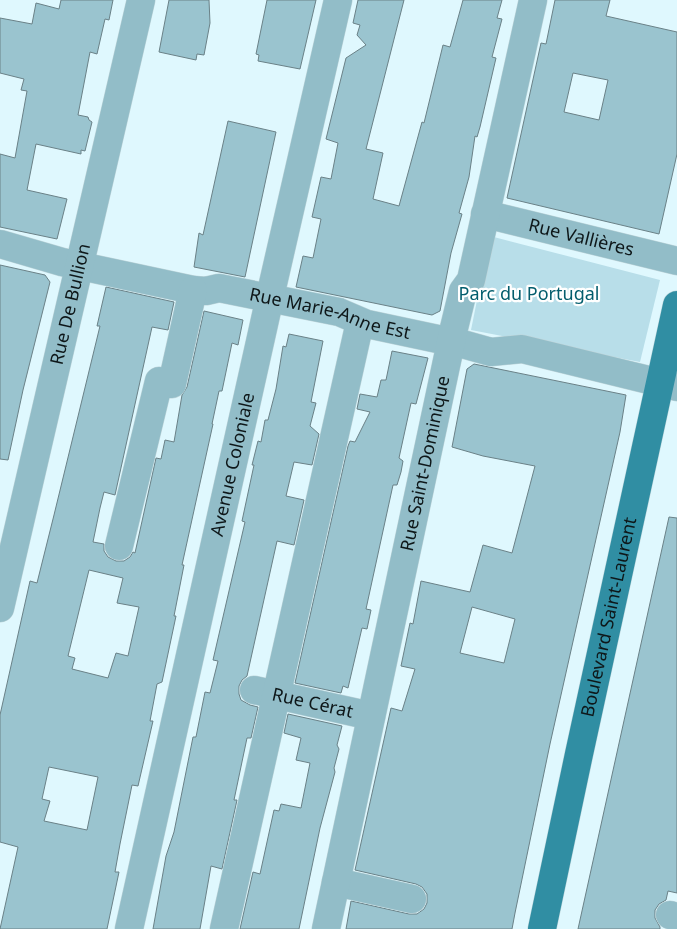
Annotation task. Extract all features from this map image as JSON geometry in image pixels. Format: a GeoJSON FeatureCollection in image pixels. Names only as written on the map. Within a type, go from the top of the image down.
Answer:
{"type":"FeatureCollection","features":[{"type":"Feature","properties":{"kind":"main road","name":"Boulevard Saint-Laurent"},"geometry":{"type":"LineString","coordinates":[[542,929],[578,754],[669,385],[677,305]]}},
{"type":"Feature","properties":{"kind":"street","name":"Rue De Bullion"},"geometry":{"type":"LineString","coordinates":[[0,608],[141,0]]}},
{"type":"Feature","properties":{"kind":"street","name":"Avenue Coloniale"},"geometry":{"type":"LineString","coordinates":[[129,929],[338,0]]}},
{"type":"Feature","properties":{"kind":"street","name":"Rue Saint-Dominique"},"geometry":{"type":"LineString","coordinates":[[326,929],[451,341],[463,291],[471,280],[533,0]]}},
{"type":"Feature","properties":{"kind":"street","name":"Rue Vallières"},"geometry":{"type":"LineString","coordinates":[[485,214],[677,261]]}},
{"type":"Feature","properties":{"kind":"street","name":"Rue Marie-Anne Est"},"geometry":{"type":"LineString","coordinates":[[0,244],[20,248],[39,256],[193,290],[206,291],[219,288],[339,312],[360,322],[451,341],[491,352],[522,350],[669,385]]}},
{"type":"Feature","properties":{"kind":"street"},"geometry":{"type":"LineString","coordinates":[[119,546],[159,381],[172,384],[193,290]]}},
{"type":"Feature","properties":{"kind":"street"},"geometry":{"type":"LineString","coordinates":[[224,929],[265,692],[360,322]]}},
{"type":"Feature","properties":{"kind":"street","name":"Rue Cérat"},"geometry":{"type":"LineString","coordinates":[[265,692],[371,716]]}},
{"type":"Feature","properties":{"kind":"street"},"geometry":{"type":"LineString","coordinates":[[336,882],[412,899]]}},
{"type":"Feature","properties":{"kind":"green space","name":"Parc du Portugal"},"geometry":{"type":"Polygon","coordinates":[[[490,236],[660,280],[640,362],[471,330],[490,236]]]}},
{"type":"Feature","properties":{"kind":"building"},"geometry":{"type":"Polygon","coordinates":[[[61,0],[113,0],[109,20],[105,19],[97,54],[90,52],[78,115],[88,117],[92,122],[85,151],[81,150],[81,154],[36,144],[27,190],[67,199],[57,239],[0,227],[0,154],[15,158],[27,91],[21,90],[24,79],[0,73],[0,18],[32,24],[36,3],[59,9],[61,0]]]}},
{"type":"Feature","properties":{"kind":"building"},"geometry":{"type":"Polygon","coordinates":[[[169,0],[209,0],[210,23],[204,55],[197,54],[196,60],[159,52],[169,0]]]}},
{"type":"Feature","properties":{"kind":"building"},"geometry":{"type":"Polygon","coordinates":[[[267,0],[316,0],[300,69],[258,61],[259,55],[256,54],[267,0]]]}},
{"type":"Feature","properties":{"kind":"building"},"geometry":{"type":"Polygon","coordinates":[[[358,0],[404,0],[366,149],[383,153],[373,199],[399,206],[422,122],[424,123],[443,45],[450,47],[463,0],[502,0],[497,18],[502,19],[492,57],[496,58],[480,127],[477,137],[475,136],[469,177],[459,213],[462,214],[451,253],[440,311],[432,315],[296,287],[303,256],[313,258],[321,219],[312,217],[321,177],[331,179],[338,143],[326,139],[346,58],[366,45],[357,35],[360,25],[353,23],[358,0]]]}},
{"type":"Feature","properties":{"kind":"building"},"geometry":{"type":"Polygon","coordinates":[[[555,0],[610,0],[606,16],[677,32],[677,154],[659,234],[507,198],[541,43],[546,44],[555,0]],[[573,73],[564,112],[599,120],[608,80],[573,73]]]}},
{"type":"Feature","properties":{"kind":"building"},"geometry":{"type":"Polygon","coordinates":[[[228,121],[276,132],[245,277],[194,267],[199,233],[203,235],[228,121]]]}},
{"type":"Feature","properties":{"kind":"building"},"geometry":{"type":"Polygon","coordinates":[[[0,265],[45,275],[50,282],[8,460],[0,459],[0,265]]]}},
{"type":"Feature","properties":{"kind":"building"},"geometry":{"type":"Polygon","coordinates":[[[106,287],[174,302],[168,330],[152,327],[115,495],[104,492],[93,542],[104,544],[104,551],[108,557],[116,561],[124,561],[133,552],[135,553],[156,458],[161,459],[165,440],[174,442],[182,395],[187,387],[204,311],[243,320],[238,345],[232,343],[222,391],[219,391],[182,565],[184,565],[174,616],[176,616],[162,682],[157,684],[150,721],[153,721],[138,786],[132,785],[115,872],[119,872],[107,929],[0,929],[18,847],[0,842],[0,715],[30,581],[37,583],[54,515],[100,326],[97,326],[106,287]],[[89,570],[68,656],[75,658],[72,669],[108,678],[116,653],[128,656],[139,607],[117,603],[123,578],[89,570]],[[49,767],[42,799],[50,801],[44,821],[87,830],[98,777],[49,767]]]}},
{"type":"Feature","properties":{"kind":"building"},"geometry":{"type":"Polygon","coordinates":[[[289,334],[323,341],[311,402],[316,403],[310,426],[319,434],[312,465],[294,462],[286,496],[304,500],[294,545],[277,541],[247,676],[239,686],[241,700],[258,707],[251,738],[247,738],[234,800],[237,800],[222,869],[211,866],[200,929],[153,929],[166,856],[174,832],[193,737],[196,737],[205,692],[210,693],[218,661],[213,660],[245,522],[242,521],[254,465],[252,465],[258,441],[261,442],[265,420],[268,420],[276,389],[283,346],[286,347],[289,334]]]}},
{"type":"Feature","properties":{"kind":"building"},"geometry":{"type":"Polygon","coordinates":[[[392,351],[428,358],[416,404],[411,403],[399,458],[403,461],[401,472],[397,485],[393,485],[366,609],[371,610],[367,629],[362,628],[348,688],[343,686],[341,693],[295,683],[348,446],[350,441],[355,442],[370,412],[357,409],[360,394],[377,397],[381,380],[386,380],[392,351]]]}},
{"type":"Feature","properties":{"kind":"building"},"geometry":{"type":"Polygon","coordinates":[[[474,364],[626,395],[620,432],[550,744],[512,929],[346,929],[351,901],[409,914],[417,914],[424,909],[427,903],[427,894],[422,887],[416,884],[355,870],[391,708],[402,711],[415,669],[401,666],[410,623],[413,624],[421,581],[470,592],[483,545],[512,553],[535,466],[483,456],[452,447],[467,369],[474,364]],[[472,607],[460,653],[504,663],[515,619],[472,607]]]}},
{"type":"Feature","properties":{"kind":"building"},"geometry":{"type":"Polygon","coordinates":[[[669,517],[677,518],[677,893],[668,891],[666,900],[659,904],[655,910],[655,918],[660,929],[578,929],[669,517]]]}},
{"type":"Feature","properties":{"kind":"building"},"geometry":{"type":"Polygon","coordinates":[[[288,714],[342,726],[337,745],[339,749],[334,768],[335,772],[320,828],[299,929],[240,929],[253,872],[260,874],[274,810],[279,811],[281,804],[301,808],[310,763],[296,760],[301,738],[284,733],[288,714]]]}}]}
